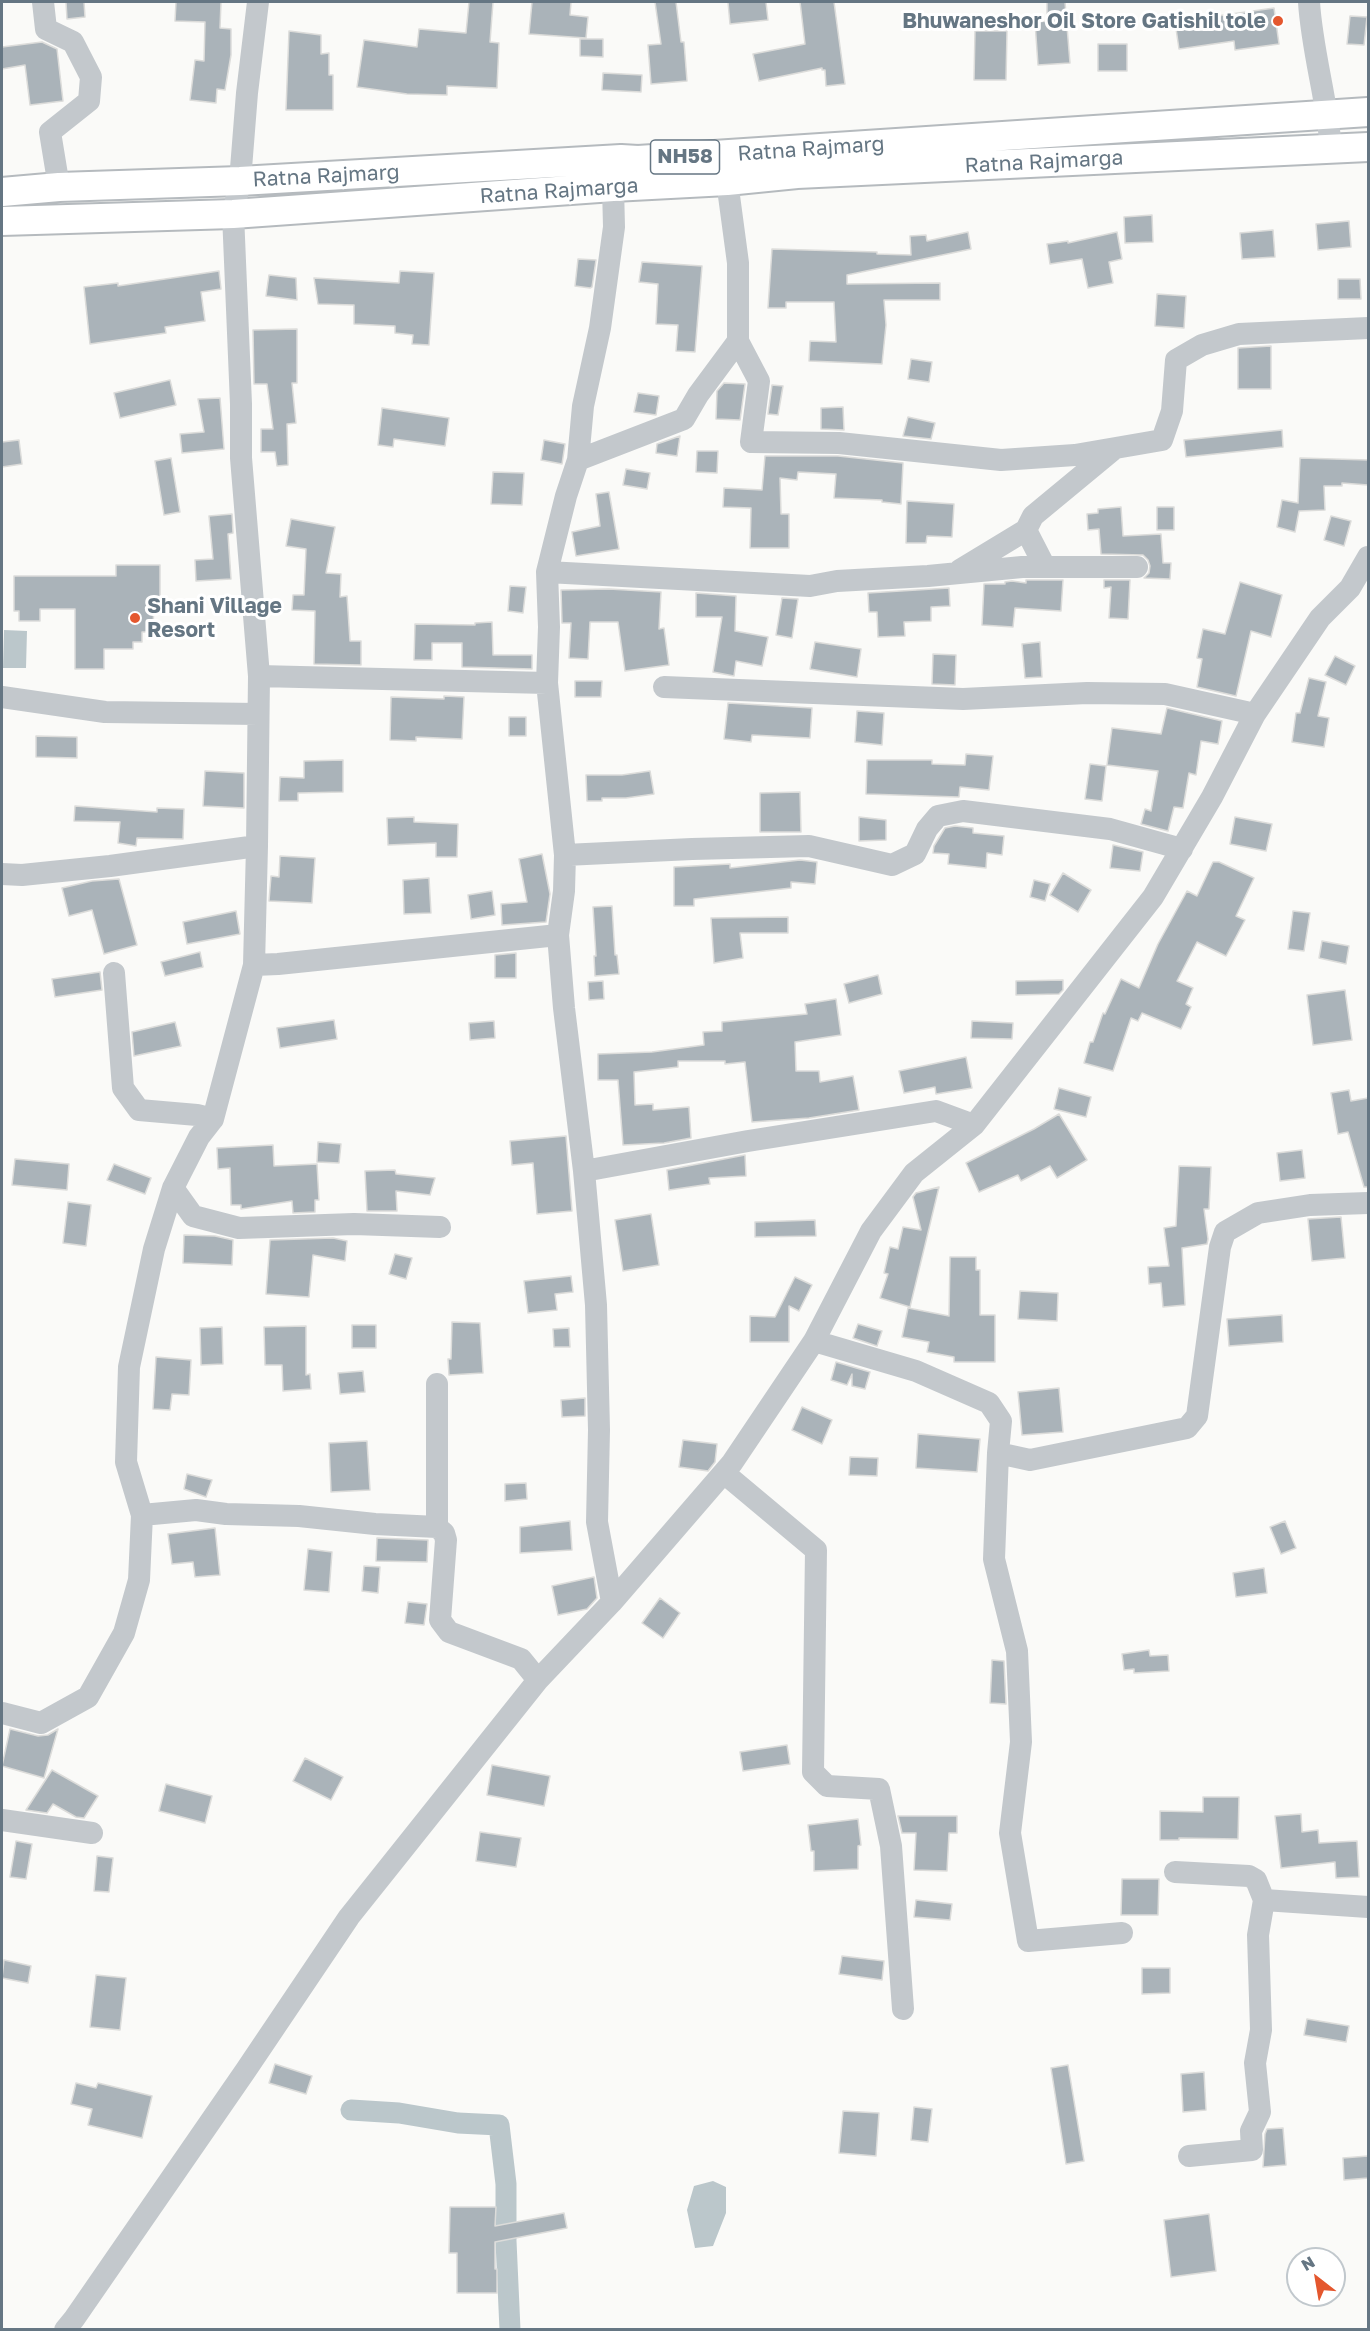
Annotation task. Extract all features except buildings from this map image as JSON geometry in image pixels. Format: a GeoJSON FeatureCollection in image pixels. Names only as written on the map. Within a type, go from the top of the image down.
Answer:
{"type":"FeatureCollection","features":[{"type":"Feature","properties":{"kind":"main road","name":"Ratna Rajmarg"},"geometry":{"type":"LineString","coordinates":[[2,192],[59,187],[240,181],[609,159],[638,160],[1368,112]]}},
{"type":"Feature","properties":{"kind":"main road","name":"Ratna Rajmarga"},"geometry":{"type":"LineString","coordinates":[[2,221],[233,214],[613,186],[728,181],[797,174],[1368,147]]}},
{"type":"Feature","properties":{"kind":"street"},"geometry":{"type":"LineString","coordinates":[[43,2],[46,29],[73,42],[91,77],[89,101],[50,132],[59,187]]}},
{"type":"Feature","properties":{"kind":"street"},"geometry":{"type":"LineString","coordinates":[[2,1713],[41,1724],[88,1697],[124,1633],[140,1580],[142,1515],[126,1462],[129,1367],[154,1249],[173,1188],[199,1137],[213,1119],[254,965],[259,676],[241,459],[242,404],[233,214],[240,181],[247,93],[258,2]]}},
{"type":"Feature","properties":{"kind":"street"},"geometry":{"type":"LineString","coordinates":[[1309,2],[1310,20],[1328,114],[1331,148]]}},
{"type":"Feature","properties":{"kind":"street"},"geometry":{"type":"LineString","coordinates":[[728,181],[738,263],[738,341],[759,381],[750,442],[839,443],[1001,460],[1075,455],[1162,440],[1172,411],[1176,360],[1202,345],[1239,334],[1368,328]]}},
{"type":"Feature","properties":{"kind":"street"},"geometry":{"type":"LineString","coordinates":[[612,1602],[597,1522],[599,1430],[596,1305],[558,934],[564,891],[565,855],[547,683],[549,627],[547,572],[566,496],[578,460],[583,406],[600,328],[614,227],[613,186]]}},
{"type":"Feature","properties":{"kind":"street"},"geometry":{"type":"LineString","coordinates":[[578,460],[684,419],[698,395],[738,341]]}},
{"type":"Feature","properties":{"kind":"street"},"geometry":{"type":"LineString","coordinates":[[953,574],[1026,530],[1033,516],[1115,448]]}},
{"type":"Feature","properties":{"kind":"street"},"geometry":{"type":"LineString","coordinates":[[1026,530],[1045,567]]}},
{"type":"Feature","properties":{"kind":"street"},"geometry":{"type":"LineString","coordinates":[[65,2330],[246,2070],[348,1917],[538,1680],[612,1602],[724,1473],[814,1341],[871,1231],[914,1173],[974,1125],[1153,897],[1212,797],[1255,714],[1320,618],[1350,588],[1368,557]]}},
{"type":"Feature","properties":{"kind":"street"},"geometry":{"type":"LineString","coordinates":[[547,572],[810,586],[837,581],[1045,567],[1137,567]]}},
{"type":"Feature","properties":{"kind":"street"},"geometry":{"type":"LineString","coordinates":[[259,676],[547,683]]}},
{"type":"Feature","properties":{"kind":"street"},"geometry":{"type":"LineString","coordinates":[[664,687],[963,699],[1087,693],[1165,694],[1255,714]]}},
{"type":"Feature","properties":{"kind":"street"},"geometry":{"type":"LineString","coordinates":[[2,697],[105,712],[258,714]]}},
{"type":"Feature","properties":{"kind":"street"},"geometry":{"type":"LineString","coordinates":[[565,855],[809,846],[892,865],[915,854],[927,829],[938,816],[963,811],[1110,830],[1182,849]]}},
{"type":"Feature","properties":{"kind":"street"},"geometry":{"type":"LineString","coordinates":[[2,874],[22,875],[110,866],[257,846]]}},
{"type":"Feature","properties":{"kind":"street"},"geometry":{"type":"LineString","coordinates":[[254,965],[558,934]]}},
{"type":"Feature","properties":{"kind":"street"},"geometry":{"type":"LineString","coordinates":[[114,973],[123,1088],[139,1110],[197,1115],[213,1119]]}},
{"type":"Feature","properties":{"kind":"street"},"geometry":{"type":"LineString","coordinates":[[584,1171],[748,1141],[936,1111],[974,1125]]}},
{"type":"Feature","properties":{"kind":"street"},"geometry":{"type":"LineString","coordinates":[[173,1188],[193,1216],[239,1228],[354,1224],[440,1227]]}},
{"type":"Feature","properties":{"kind":"street"},"geometry":{"type":"LineString","coordinates":[[998,1453],[1030,1460],[1187,1428],[1197,1416],[1220,1247],[1225,1232],[1258,1213],[1310,1205],[1368,1203]]}},
{"type":"Feature","properties":{"kind":"street"},"geometry":{"type":"LineString","coordinates":[[814,1341],[916,1371],[989,1403],[1001,1421],[994,1559],[1017,1651],[1022,1742],[1010,1833],[1028,1941],[1122,1933]]}},
{"type":"Feature","properties":{"kind":"street"},"geometry":{"type":"LineString","coordinates":[[437,1384],[437,1527]]}},
{"type":"Feature","properties":{"kind":"street"},"geometry":{"type":"LineString","coordinates":[[724,1473],[816,1550],[813,1773],[827,1786],[879,1789],[891,1846],[903,2009]]}},
{"type":"Feature","properties":{"kind":"street"},"geometry":{"type":"LineString","coordinates":[[142,1515],[196,1510],[226,1514],[299,1516],[375,1524],[437,1527],[444,1533],[446,1540],[440,1620],[449,1632],[521,1659],[538,1680]]}},
{"type":"Feature","properties":{"kind":"street"},"geometry":{"type":"LineString","coordinates":[[2,1820],[92,1833]]}},
{"type":"Feature","properties":{"kind":"street"},"geometry":{"type":"LineString","coordinates":[[1176,1872],[1249,1876],[1256,1880],[1264,1900],[1258,1935],[1261,2030],[1255,2063],[1260,2112],[1251,2131],[1252,2150],[1189,2156]]}},
{"type":"Feature","properties":{"kind":"street"},"geometry":{"type":"LineString","coordinates":[[1264,1900],[1368,1907]]}},
{"type":"Feature","properties":{"kind":"shaded area"},"geometry":{"type":"Polygon","coordinates":[[[4,630],[27,631],[26,668],[3,668],[4,630]]]}},
{"type":"Feature","properties":{"kind":"shaded area"},"geometry":{"type":"Polygon","coordinates":[[[713,2181],[726,2187],[726,2213],[713,2246],[695,2248],[687,2210],[694,2186],[713,2181]]]}},
{"type":"Feature","properties":{"kind":"waterway"},"geometry":{"type":"LineString","coordinates":[[351,2110],[399,2113],[458,2123],[499,2125],[506,2184],[510,2330]]}},
{"type":"Feature","properties":{"kind":"place","name":"Bhuwaneshor Oil Store Gatishil tole"},"geometry":{"type":"Point","coordinates":[1278,21]}},
{"type":"Feature","properties":{"kind":"place","name":"Shani Village Resort"},"geometry":{"type":"Point","coordinates":[135,618]}}]}
